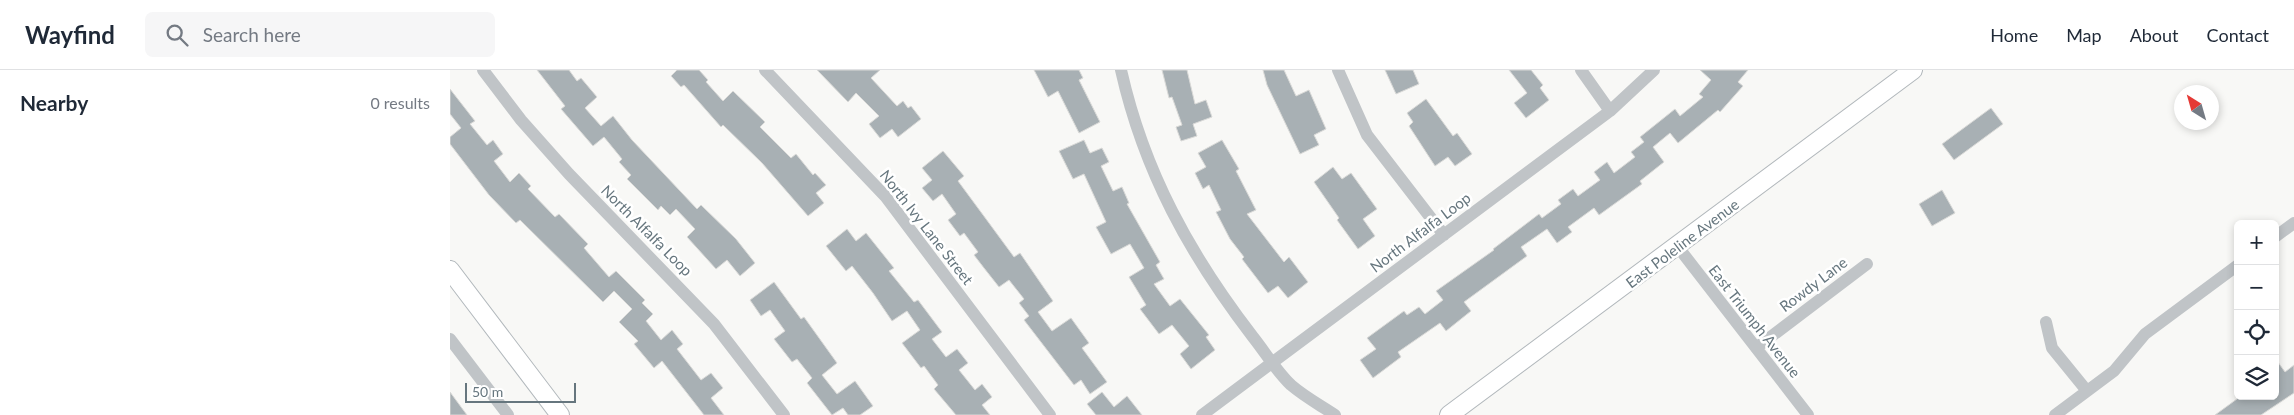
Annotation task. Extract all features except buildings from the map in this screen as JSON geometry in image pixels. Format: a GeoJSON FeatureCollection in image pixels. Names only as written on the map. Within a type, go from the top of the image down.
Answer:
{"type":"FeatureCollection","features":[{"type":"Feature","properties":{"kind":"main road","name":"East Poleline Avenue"},"geometry":{"type":"LineString","coordinates":[[1449,415],[1913,70]]}},
{"type":"Feature","properties":{"kind":"main road"},"geometry":{"type":"LineString","coordinates":[[450,270],[560,415]]}},
{"type":"Feature","properties":{"kind":"street","name":"North Alfalfa Loop"},"geometry":{"type":"LineString","coordinates":[[483,70],[521,120],[569,174],[714,324],[784,415]]}},
{"type":"Feature","properties":{"kind":"street","name":"North Ivy Lane Street"},"geometry":{"type":"LineString","coordinates":[[765,70],[885,196],[1050,415]]}},
{"type":"Feature","properties":{"kind":"street"},"geometry":{"type":"LineString","coordinates":[[1121,70],[1138,135],[1153,172],[1175,220],[1201,265],[1229,306],[1289,383],[1309,399],[1335,415]]}},
{"type":"Feature","properties":{"kind":"street"},"geometry":{"type":"LineString","coordinates":[[1338,70],[1367,135],[1444,235]]}},
{"type":"Feature","properties":{"kind":"street"},"geometry":{"type":"LineString","coordinates":[[1581,70],[1610,111]]}},
{"type":"Feature","properties":{"kind":"street","name":"North Alfalfa Loop"},"geometry":{"type":"LineString","coordinates":[[1202,415],[1610,111],[1654,70]]}},
{"type":"Feature","properties":{"kind":"street"},"geometry":{"type":"LineString","coordinates":[[2279,234],[2294,223]]}},
{"type":"Feature","properties":{"kind":"street","name":"East Triumph Avenue"},"geometry":{"type":"LineString","coordinates":[[1678,246],[1808,415]]}},
{"type":"Feature","properties":{"kind":"street","name":"Rowdy Lane"},"geometry":{"type":"LineString","coordinates":[[1756,348],[1867,264]]}},
{"type":"Feature","properties":{"kind":"street"},"geometry":{"type":"LineString","coordinates":[[2055,415],[2114,371],[2145,334],[2234,268]]}},
{"type":"Feature","properties":{"kind":"street"},"geometry":{"type":"LineString","coordinates":[[2046,322],[2052,348],[2087,391]]}},
{"type":"Feature","properties":{"kind":"street"},"geometry":{"type":"LineString","coordinates":[[450,339],[508,415]]}}]}
